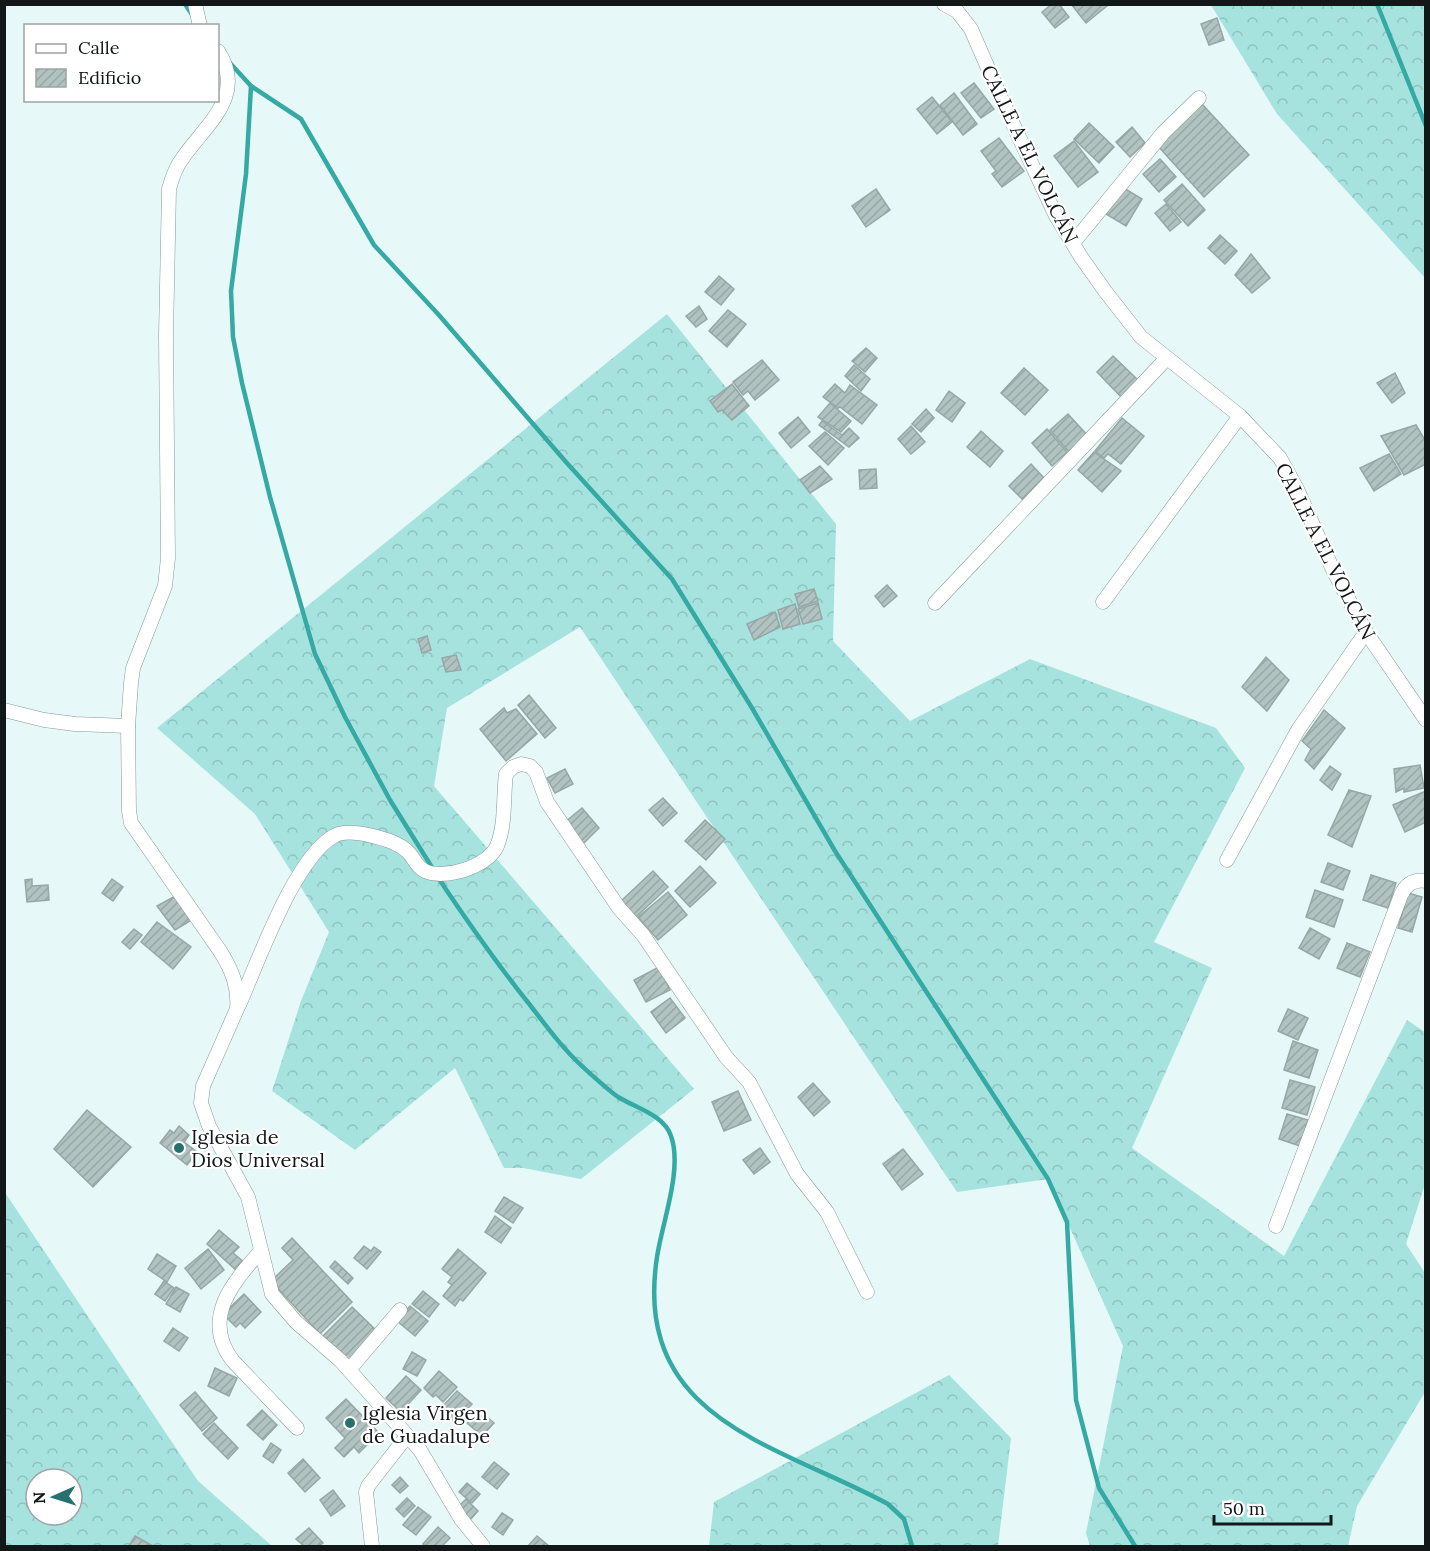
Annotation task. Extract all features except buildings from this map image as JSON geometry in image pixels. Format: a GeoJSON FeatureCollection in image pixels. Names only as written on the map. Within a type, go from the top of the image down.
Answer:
{"type":"FeatureCollection","features":[{"type":"Feature","properties":{"kind":"street"},"geometry":{"type":"LineString","coordinates":[[195,4],[200,24]]}},
{"type":"Feature","properties":{"kind":"street"},"geometry":{"type":"LineString","coordinates":[[945,4],[961,8]]}},
{"type":"Feature","properties":{"kind":"street","name":"CALLE A EL VOLCÁN"},"geometry":{"type":"LineString","coordinates":[[961,8],[1056,216],[1073,243],[1105,291],[1136,330],[1167,358],[1240,416],[1280,458],[1297,489],[1333,570],[1366,632],[1425,720]]}},
{"type":"Feature","properties":{"kind":"street"},"geometry":{"type":"LineString","coordinates":[[219,53],[225,63],[228,76],[228,88],[224,101],[217,114],[181,160],[169,189],[166,336],[168,558],[161,601],[133,668],[128,726],[128,798],[131,823],[231,970],[238,997],[237,1010]]}},
{"type":"Feature","properties":{"kind":"street"},"geometry":{"type":"LineString","coordinates":[[1073,243],[1163,133],[1198,98]]}},
{"type":"Feature","properties":{"kind":"street"},"geometry":{"type":"LineString","coordinates":[[935,603],[1167,358]]}},
{"type":"Feature","properties":{"kind":"street"},"geometry":{"type":"LineString","coordinates":[[1103,602],[1240,416]]}},
{"type":"Feature","properties":{"kind":"street"},"geometry":{"type":"LineString","coordinates":[[1227,860],[1298,729],[1366,632]]}},
{"type":"Feature","properties":{"kind":"street"},"geometry":{"type":"LineString","coordinates":[[4,710],[55,722],[128,726]]}},
{"type":"Feature","properties":{"kind":"street"},"geometry":{"type":"LineString","coordinates":[[483,1546],[461,1519],[420,1450],[349,1370],[277,1302],[272,1294],[248,1197],[209,1126],[201,1103],[203,1086],[290,890],[321,845],[342,832],[356,832],[404,848],[425,871],[437,874],[453,873],[476,866],[491,856],[497,847],[506,774],[513,767],[521,764],[530,766],[536,772],[547,802],[620,908],[643,935],[726,1057],[748,1082],[797,1174],[827,1212],[867,1292]]}},
{"type":"Feature","properties":{"kind":"street"},"geometry":{"type":"LineString","coordinates":[[1276,1226],[1401,894],[1416,880],[1425,881]]}},
{"type":"Feature","properties":{"kind":"street"},"geometry":{"type":"LineString","coordinates":[[261,1251],[244,1269],[222,1305],[219,1323],[220,1338],[233,1361],[297,1428]]}},
{"type":"Feature","properties":{"kind":"street"},"geometry":{"type":"LineString","coordinates":[[349,1370],[400,1310]]}},
{"type":"Feature","properties":{"kind":"street"},"geometry":{"type":"LineString","coordinates":[[372,1546],[366,1492],[368,1486],[407,1436]]}},
{"type":"Feature","properties":{"kind":"green space"},"geometry":{"type":"Polygon","coordinates":[[[1211,5],[1425,5],[1425,278],[1277,114],[1211,5]]]}},
{"type":"Feature","properties":{"kind":"green space"},"geometry":{"type":"Polygon","coordinates":[[[667,314],[836,524],[833,641],[910,721],[1030,659],[1216,728],[1245,768],[1154,942],[1212,968],[1132,1148],[1284,1256],[1407,1020],[1425,1032],[1425,1184],[1406,1244],[1425,1273],[1425,1392],[1357,1506],[1348,1546],[1090,1546],[1086,1533],[1123,1346],[1048,1179],[957,1192],[580,627],[447,708],[434,786],[694,1089],[581,1179],[523,1168],[504,1168],[455,1068],[355,1150],[272,1091],[301,1001],[329,932],[255,814],[157,728],[667,314]]]}},
{"type":"Feature","properties":{"kind":"green space"},"geometry":{"type":"Polygon","coordinates":[[[4,1191],[198,1481],[272,1546],[5,1546],[4,1191]]]}},
{"type":"Feature","properties":{"kind":"green space"},"geometry":{"type":"Polygon","coordinates":[[[949,1375],[1011,1438],[998,1546],[709,1546],[714,1502],[949,1375]]]}},
{"type":"Feature","properties":{"kind":"waterway"},"geometry":{"type":"LineString","coordinates":[[185,4],[193,16]]}},
{"type":"Feature","properties":{"kind":"waterway"},"geometry":{"type":"LineString","coordinates":[[1377,4],[1426,126]]}},
{"type":"Feature","properties":{"kind":"waterway"},"geometry":{"type":"LineString","coordinates":[[230,63],[251,86],[301,119],[374,245],[438,314],[566,462],[672,579],[752,708],[835,851],[1048,1179],[1067,1222],[1076,1400],[1099,1488],[1135,1546]]}},
{"type":"Feature","properties":{"kind":"waterway"},"geometry":{"type":"LineString","coordinates":[[251,86],[246,174],[231,291],[233,337],[242,383],[270,497],[315,654],[345,717],[390,800],[433,869]]}},
{"type":"Feature","properties":{"kind":"waterway"},"geometry":{"type":"LineString","coordinates":[[437,876],[506,974],[569,1053],[618,1097],[656,1117],[671,1136],[675,1164],[657,1257],[655,1312],[667,1356],[690,1391],[722,1419],[760,1442],[888,1504],[904,1519],[912,1546]]}},
{"type":"Feature","properties":{"kind":"place","name":"Iglesia de Dios Universal"},"geometry":{"type":"Point","coordinates":[179,1148]}},
{"type":"Feature","properties":{"kind":"place","name":"Iglesia Virgen de Guadalupe"},"geometry":{"type":"Point","coordinates":[350,1423]}}]}
